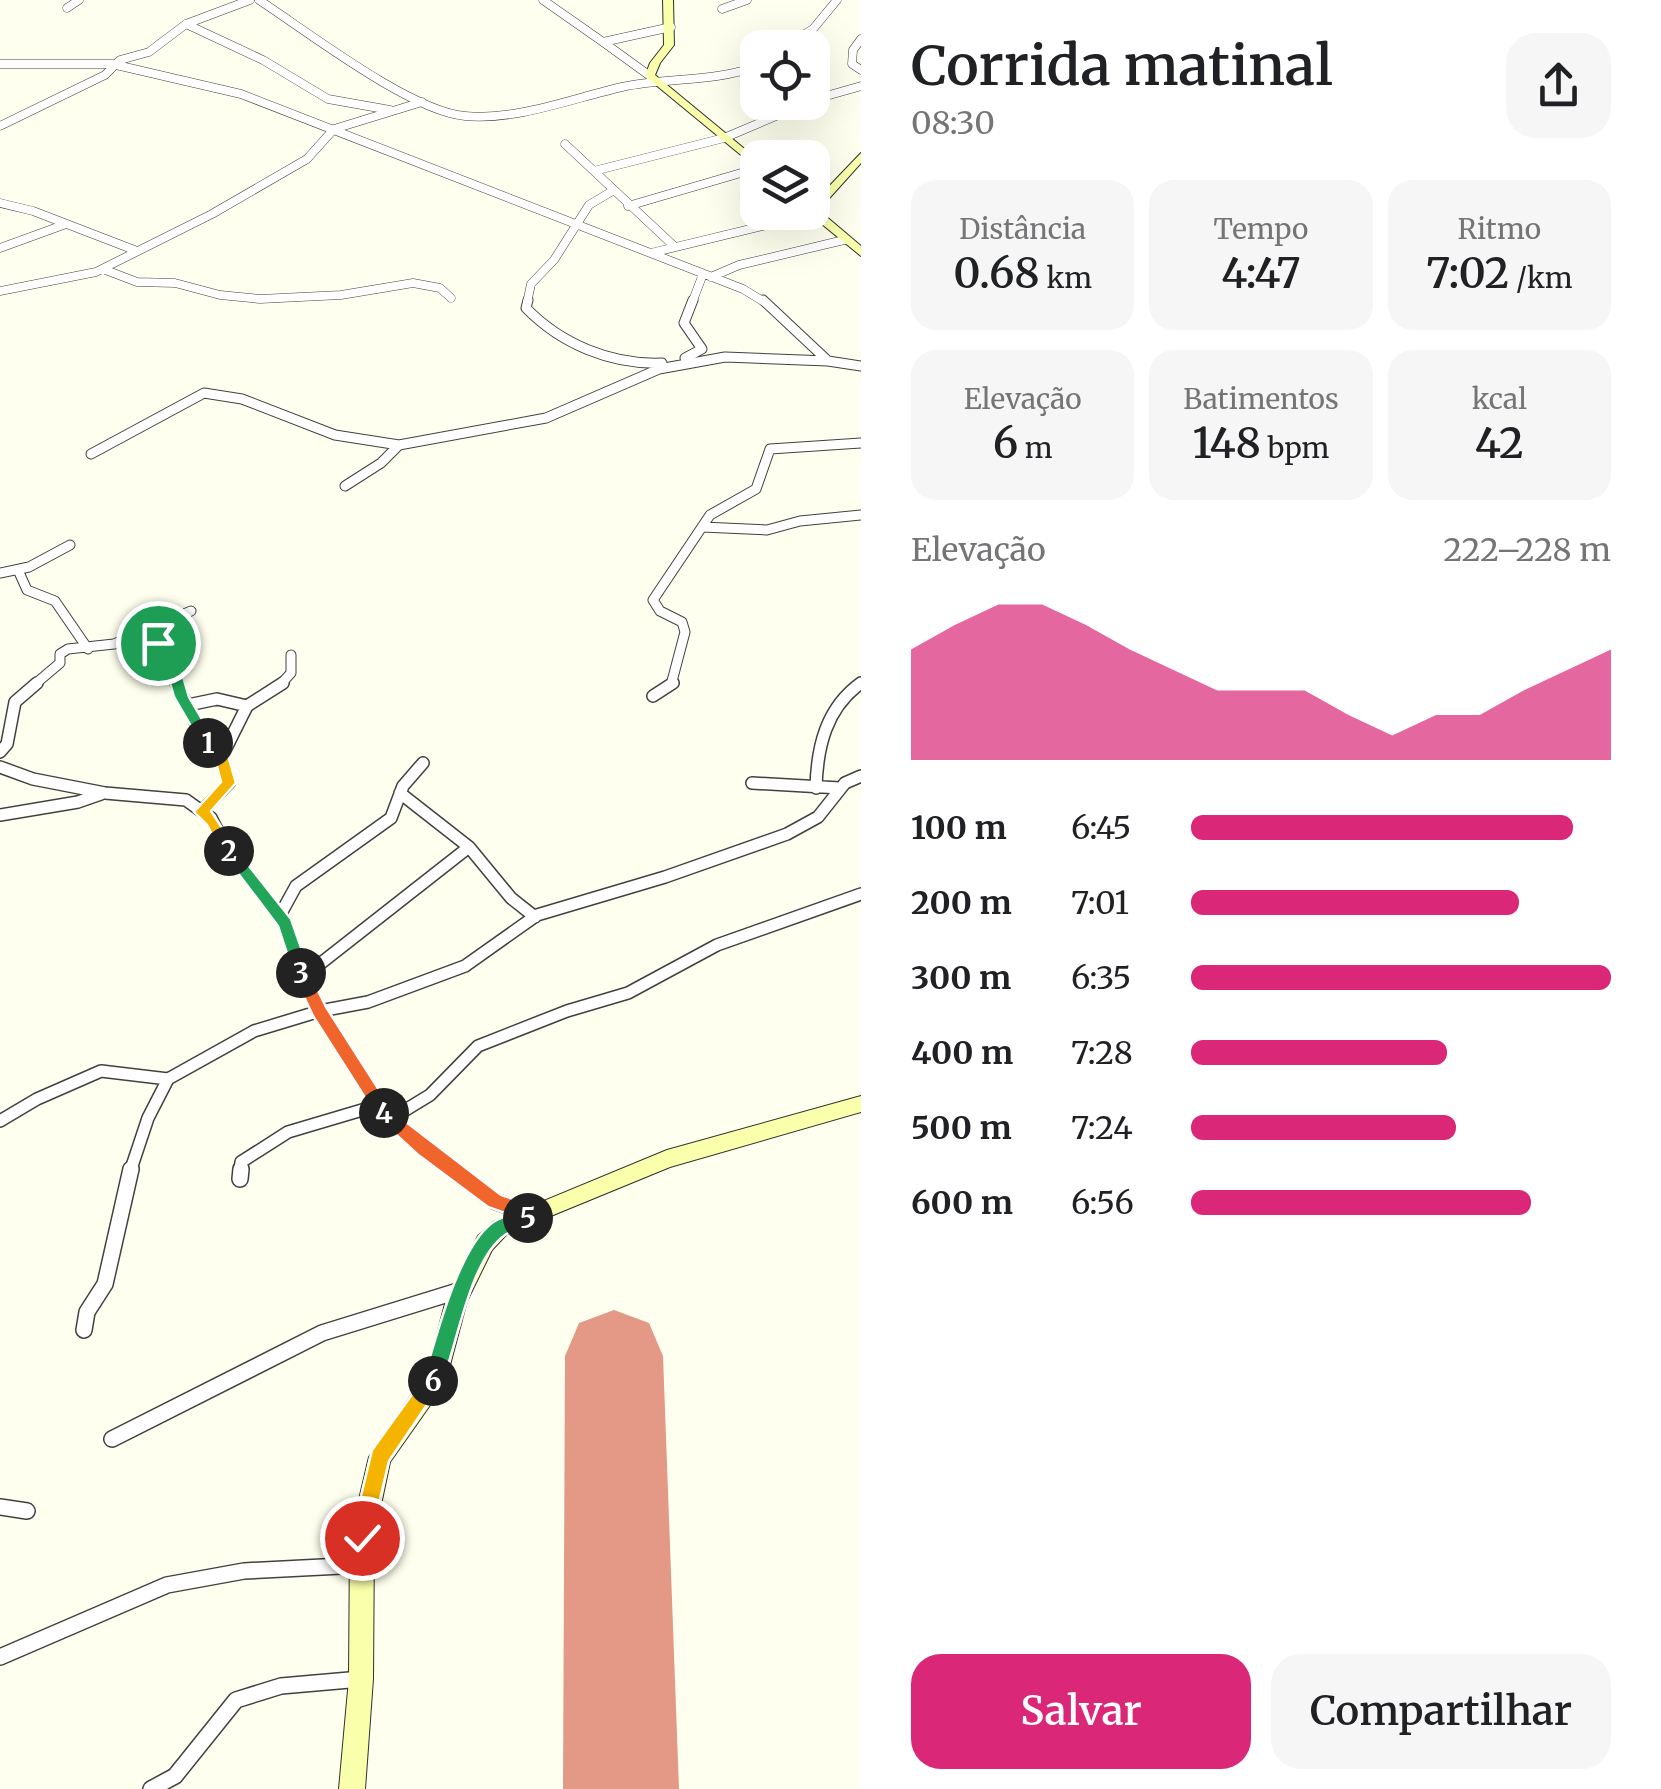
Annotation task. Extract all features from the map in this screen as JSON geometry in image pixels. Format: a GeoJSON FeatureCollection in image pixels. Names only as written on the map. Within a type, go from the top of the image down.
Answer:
{"type":"FeatureCollection","features":[{"type":"Feature","properties":{"kind":"street"},"geometry":{"type":"LineString","coordinates":[[67,8],[79,0]]}},
{"type":"Feature","properties":{"kind":"street"},"geometry":{"type":"LineString","coordinates":[[112,64],[150,52],[186,24],[250,0]]}},
{"type":"Feature","properties":{"kind":"street"},"geometry":{"type":"LineString","coordinates":[[260,0],[422,102],[446,113],[485,118],[654,80],[724,78],[740,72]]}},
{"type":"Feature","properties":{"kind":"street"},"geometry":{"type":"LineString","coordinates":[[544,0],[654,80],[740,152]]}},
{"type":"Feature","properties":{"kind":"street"},"geometry":{"type":"LineString","coordinates":[[654,80],[654,62],[669,45],[668,0]]}},
{"type":"Feature","properties":{"kind":"street"},"geometry":{"type":"LineString","coordinates":[[722,10],[748,0]]}},
{"type":"Feature","properties":{"kind":"street"},"geometry":{"type":"LineString","coordinates":[[813,30],[837,0]]}},
{"type":"Feature","properties":{"kind":"street"},"geometry":{"type":"LineString","coordinates":[[186,24],[262,60],[328,99],[394,111]]}},
{"type":"Feature","properties":{"kind":"street"},"geometry":{"type":"LineString","coordinates":[[603,42],[671,27]]}},
{"type":"Feature","properties":{"kind":"street"},"geometry":{"type":"LineString","coordinates":[[861,39],[853,50],[852,64],[861,70]]}},
{"type":"Feature","properties":{"kind":"street"},"geometry":{"type":"LineString","coordinates":[[0,64],[112,64],[241,94],[760,297],[828,361]]}},
{"type":"Feature","properties":{"kind":"street"},"geometry":{"type":"LineString","coordinates":[[0,126],[105,75],[114,68],[112,64]]}},
{"type":"Feature","properties":{"kind":"street"},"geometry":{"type":"LineString","coordinates":[[830,95],[861,86]]}},
{"type":"Feature","properties":{"kind":"street"},"geometry":{"type":"LineString","coordinates":[[0,290],[103,270],[307,160],[334,129],[422,102]]}},
{"type":"Feature","properties":{"kind":"street"},"geometry":{"type":"LineString","coordinates":[[594,171],[724,138],[766,120]]}},
{"type":"Feature","properties":{"kind":"street"},"geometry":{"type":"LineString","coordinates":[[566,144],[675,247]]}},
{"type":"Feature","properties":{"kind":"street"},"geometry":{"type":"LineString","coordinates":[[830,192],[858,163]]}},
{"type":"Feature","properties":{"kind":"street"},"geometry":{"type":"LineString","coordinates":[[628,206],[740,172]]}},
{"type":"Feature","properties":{"kind":"street"},"geometry":{"type":"LineString","coordinates":[[830,187],[836,185]]}},
{"type":"Feature","properties":{"kind":"street"},"geometry":{"type":"LineString","coordinates":[[614,190],[588,205],[554,260],[531,284],[526,308],[583,347],[647,365],[701,352],[684,322],[707,275],[844,240]]}},
{"type":"Feature","properties":{"kind":"street"},"geometry":{"type":"LineString","coordinates":[[0,204],[136,250]]}},
{"type":"Feature","properties":{"kind":"street"},"geometry":{"type":"LineString","coordinates":[[0,248],[66,224]]}},
{"type":"Feature","properties":{"kind":"street"},"geometry":{"type":"LineString","coordinates":[[830,227],[861,252]]}},
{"type":"Feature","properties":{"kind":"street"},"geometry":{"type":"LineString","coordinates":[[651,254],[743,230]]}},
{"type":"Feature","properties":{"kind":"street"},"geometry":{"type":"LineString","coordinates":[[103,270],[137,282],[175,283],[220,296],[260,299],[341,294],[413,283],[440,288],[450,298]]}},
{"type":"Feature","properties":{"kind":"street"},"geometry":{"type":"LineString","coordinates":[[91,454],[204,393],[242,399],[334,435],[399,444],[546,418],[675,365],[750,356],[861,366]]}},
{"type":"Feature","properties":{"kind":"street"},"geometry":{"type":"LineString","coordinates":[[653,696],[672,686],[686,632],[682,622],[660,612],[654,600],[702,527],[720,506],[754,491],[770,449],[861,443]]}},
{"type":"Feature","properties":{"kind":"street"},"geometry":{"type":"LineString","coordinates":[[345,486],[381,463],[399,444]]}},
{"type":"Feature","properties":{"kind":"street"},"geometry":{"type":"LineString","coordinates":[[702,527],[766,530],[800,521],[861,515]]}},
{"type":"Feature","properties":{"kind":"street"},"geometry":{"type":"LineString","coordinates":[[0,573],[18,570],[70,545]]}},
{"type":"Feature","properties":{"kind":"street"},"geometry":{"type":"LineString","coordinates":[[18,570],[27,590],[55,601],[88,649]]}},
{"type":"Feature","properties":{"kind":"street"},"geometry":{"type":"LineString","coordinates":[[0,752],[7,744],[15,702],[60,662],[60,654],[68,649],[114,644],[191,610]]}},
{"type":"Feature","properties":{"kind":"street"},"geometry":{"type":"LineString","coordinates":[[137,633],[158,643],[170,656],[181,697],[202,738],[222,756],[228,783],[202,812]]}},
{"type":"Feature","properties":{"kind":"street"},"geometry":{"type":"LineString","coordinates":[[222,756],[246,706],[292,679],[295,670],[291,654]]}},
{"type":"Feature","properties":{"kind":"street"},"geometry":{"type":"LineString","coordinates":[[816,788],[816,760],[828,722],[846,691],[861,683]]}},
{"type":"Feature","properties":{"kind":"street"},"geometry":{"type":"LineString","coordinates":[[188,705],[216,699],[246,706]]}},
{"type":"Feature","properties":{"kind":"street"},"geometry":{"type":"LineString","coordinates":[[279,918],[296,886],[391,818],[400,793],[424,762]]}},
{"type":"Feature","properties":{"kind":"street"},"geometry":{"type":"LineString","coordinates":[[0,767],[34,779],[104,793],[186,800],[210,818],[228,851],[287,927],[299,968],[320,1011],[389,1120],[494,1201],[536,1215]]}},
{"type":"Feature","properties":{"kind":"street"},"geometry":{"type":"LineString","coordinates":[[752,783],[840,788],[861,776]]}},
{"type":"Feature","properties":{"kind":"street"},"geometry":{"type":"LineString","coordinates":[[0,1122],[37,1099],[100,1071],[168,1078],[254,1031],[320,1011],[368,1002],[464,966],[535,918],[562,905],[665,877],[786,834],[828,810],[840,788]]}},
{"type":"Feature","properties":{"kind":"street"},"geometry":{"type":"LineString","coordinates":[[0,815],[78,802],[104,793]]}},
{"type":"Feature","properties":{"kind":"street"},"geometry":{"type":"LineString","coordinates":[[400,793],[469,847],[510,898],[535,918]]}},
{"type":"Feature","properties":{"kind":"street"},"geometry":{"type":"LineString","coordinates":[[299,968],[316,967],[469,847]]}},
{"type":"Feature","properties":{"kind":"street"},"geometry":{"type":"LineString","coordinates":[[389,1120],[430,1095],[478,1046],[567,1011],[628,993],[716,945],[861,894]]}},
{"type":"Feature","properties":{"kind":"street"},"geometry":{"type":"LineString","coordinates":[[84,1330],[86,1312],[106,1284],[128,1177],[148,1118],[168,1078]]}},
{"type":"Feature","properties":{"kind":"street"},"geometry":{"type":"LineString","coordinates":[[352,1789],[361,1680],[362,1538],[380,1457],[436,1376],[462,1289],[485,1243],[500,1228],[667,1159],[861,1104]]}},
{"type":"Feature","properties":{"kind":"street"},"geometry":{"type":"LineString","coordinates":[[240,1179],[241,1162],[275,1138],[321,1120],[379,1106]]}},
{"type":"Feature","properties":{"kind":"street"},"geometry":{"type":"LineString","coordinates":[[112,1439],[322,1333],[462,1289]]}},
{"type":"Feature","properties":{"kind":"street"},"geometry":{"type":"LineString","coordinates":[[0,1507],[27,1510]]}},
{"type":"Feature","properties":{"kind":"street"},"geometry":{"type":"LineString","coordinates":[[0,1657],[167,1585],[244,1571],[361,1565]]}},
{"type":"Feature","properties":{"kind":"street"},"geometry":{"type":"LineString","coordinates":[[151,1789],[175,1776],[236,1700],[250,1693],[297,1685],[361,1680]]}},
{"type":"Feature","properties":{"kind":"runway"},"geometry":{"type":"LineString","coordinates":[[614,1356],[621,1789]]}},
{"type":"Feature","properties":{"kind":"route"},"geometry":{"type":"LineString","coordinates":[[158,643],[170,656],[181,697],[202,738],[222,756],[228,783],[202,812],[285,923],[306,986],[352,1066],[389,1120],[424,1149],[494,1201],[536,1215],[500,1228],[485,1243],[458,1300],[436,1376],[380,1457],[362,1538]]}}]}
